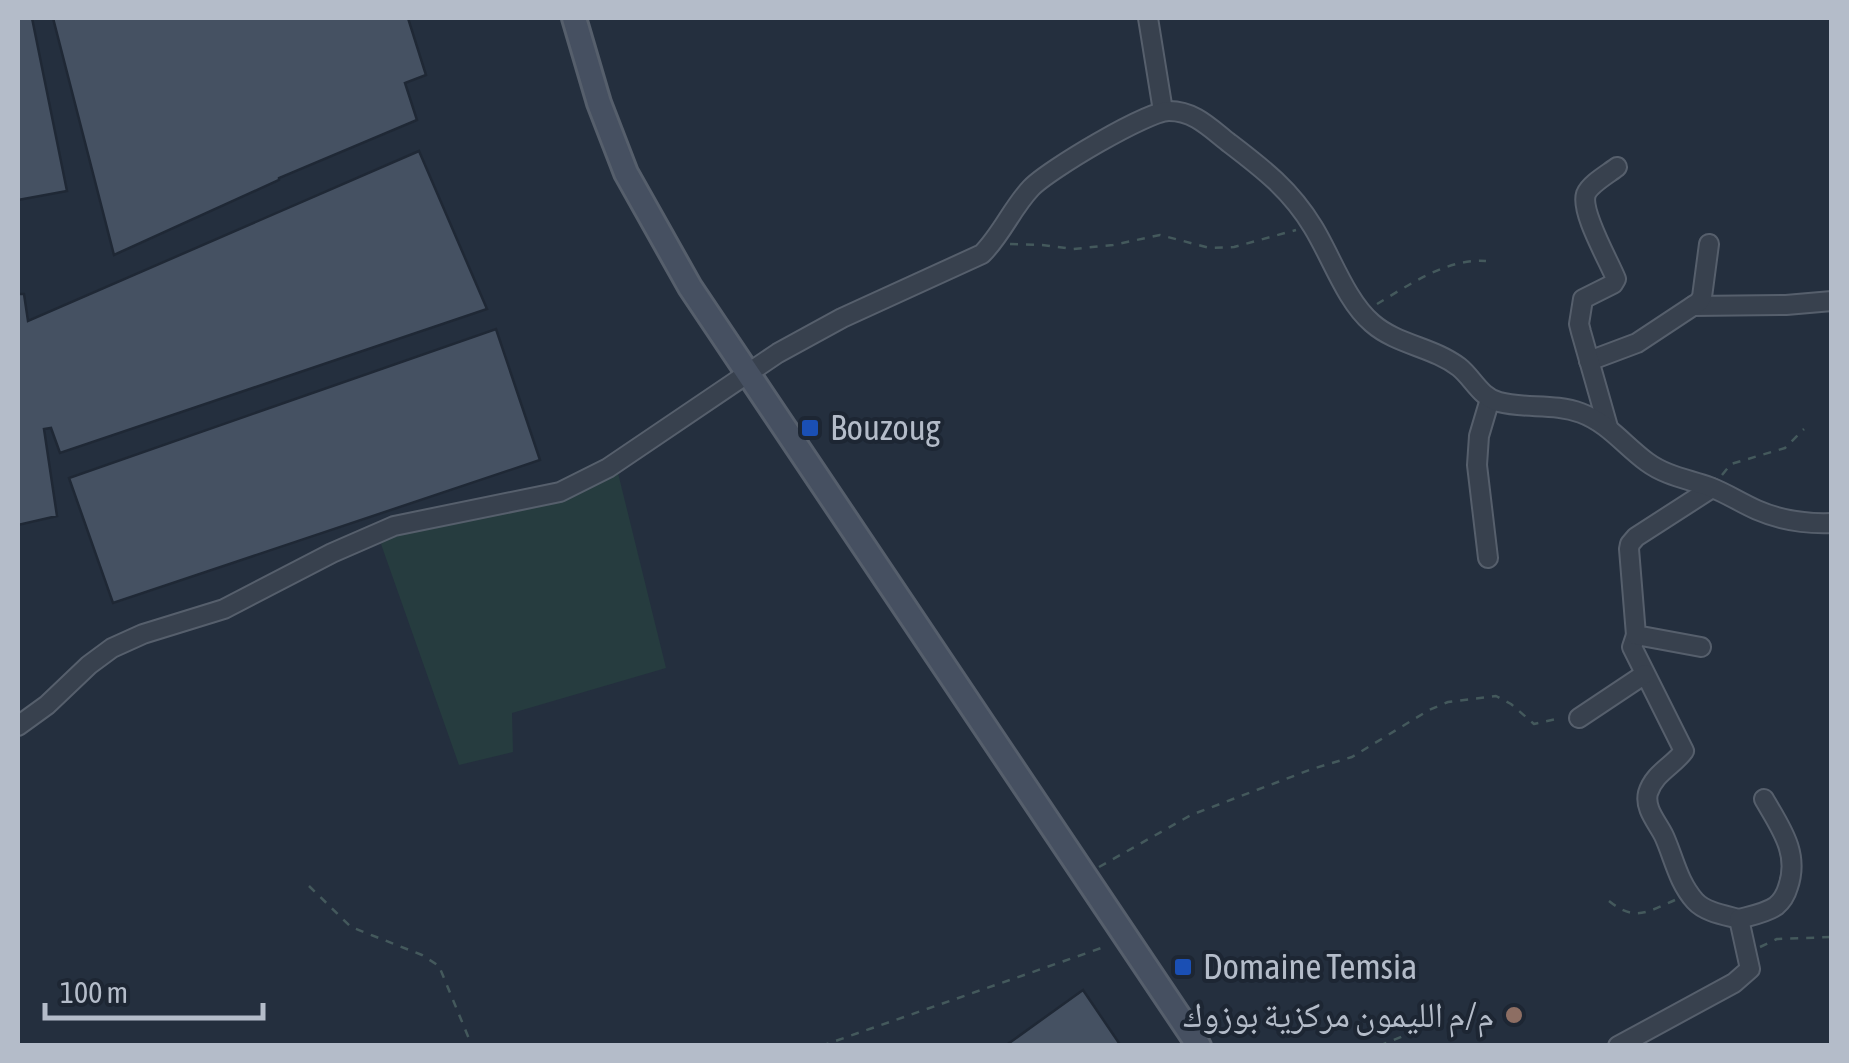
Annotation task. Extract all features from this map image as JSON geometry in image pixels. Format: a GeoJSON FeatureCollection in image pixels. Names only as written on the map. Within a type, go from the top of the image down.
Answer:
{"type":"FeatureCollection","features":[{"type":"Feature","properties":{"kind":"main road"},"geometry":{"type":"LineString","coordinates":[[574,18],[598,104],[626,172],[690,286],[1199,1046]]}},
{"type":"Feature","properties":{"kind":"street"},"geometry":{"type":"LineString","coordinates":[[1148,18],[1163,111]]}},
{"type":"Feature","properties":{"kind":"street"},"geometry":{"type":"LineString","coordinates":[[18,726],[88,665],[142,634],[224,609],[394,526],[560,492],[608,468],[778,353],[842,318],[982,254],[1032,187],[1048,173],[1136,122],[1163,111],[1199,118],[1282,184],[1370,322],[1460,368],[1490,398],[1581,413],[1608,427],[1663,472],[1712,488],[1760,512],[1789,520],[1832,523]]}},
{"type":"Feature","properties":{"kind":"street"},"geometry":{"type":"LineString","coordinates":[[1608,427],[1579,324],[1582,300],[1616,279],[1595,235],[1586,194],[1617,168]]}},
{"type":"Feature","properties":{"kind":"street"},"geometry":{"type":"LineString","coordinates":[[1589,361],[1638,344],[1693,306],[1702,297],[1709,244]]}},
{"type":"Feature","properties":{"kind":"street"},"geometry":{"type":"LineString","coordinates":[[1693,306],[1832,301]]}},
{"type":"Feature","properties":{"kind":"street"},"geometry":{"type":"LineString","coordinates":[[1488,558],[1477,465],[1490,398]]}},
{"type":"Feature","properties":{"kind":"street"},"geometry":{"type":"LineString","coordinates":[[1712,488],[1630,544],[1636,635],[1632,646],[1683,748],[1682,754],[1658,775],[1647,796],[1649,808],[1670,858],[1690,894],[1702,906],[1738,919],[1776,906],[1784,896],[1791,877],[1790,847],[1764,799]]}},
{"type":"Feature","properties":{"kind":"street"},"geometry":{"type":"LineString","coordinates":[[1636,635],[1701,648]]}},
{"type":"Feature","properties":{"kind":"street"},"geometry":{"type":"LineString","coordinates":[[1579,718],[1644,674]]}},
{"type":"Feature","properties":{"kind":"street"},"geometry":{"type":"LineString","coordinates":[[1618,1046],[1740,979],[1750,969],[1738,919]]}},
{"type":"Feature","properties":{"kind":"path"},"geometry":{"type":"LineString","coordinates":[[992,244],[1074,249],[1160,235],[1210,248],[1234,247],[1312,226]]}},
{"type":"Feature","properties":{"kind":"path"},"geometry":{"type":"LineString","coordinates":[[1363,313],[1445,267],[1463,261],[1486,261]]}},
{"type":"Feature","properties":{"kind":"path"},"geometry":{"type":"LineString","coordinates":[[1712,488],[1730,464],[1785,448],[1804,429]]}},
{"type":"Feature","properties":{"kind":"path"},"geometry":{"type":"LineString","coordinates":[[1084,875],[1191,815],[1352,757],[1448,702],[1496,696],[1534,724],[1579,718]]}},
{"type":"Feature","properties":{"kind":"path"},"geometry":{"type":"LineString","coordinates":[[309,886],[351,927],[440,966],[472,1046]]}},
{"type":"Feature","properties":{"kind":"path"},"geometry":{"type":"LineString","coordinates":[[1609,900],[1627,913],[1639,914],[1690,894]]}},
{"type":"Feature","properties":{"kind":"path"},"geometry":{"type":"LineString","coordinates":[[1748,953],[1776,939],[1832,937]]}},
{"type":"Feature","properties":{"kind":"path"},"geometry":{"type":"LineString","coordinates":[[821,1046],[1128,939]]}},
{"type":"Feature","properties":{"kind":"path"},"geometry":{"type":"LineString","coordinates":[[1379,1046],[1428,1026]]}},
{"type":"Feature","properties":{"kind":"green space"},"geometry":{"type":"Polygon","coordinates":[[[618,473],[666,668],[512,713],[513,752],[459,765],[381,544],[395,531],[535,501],[618,473]]]}},
{"type":"Feature","properties":{"kind":"building"},"geometry":{"type":"Polygon","coordinates":[[[18,18],[32,18],[67,191],[18,200],[18,18]]]}},
{"type":"Feature","properties":{"kind":"building"},"geometry":{"type":"Polygon","coordinates":[[[53,18],[408,18],[426,75],[405,83],[417,120],[279,178],[114,255],[53,18]]]}},
{"type":"Feature","properties":{"kind":"building"},"geometry":{"type":"Polygon","coordinates":[[[419,151],[487,309],[60,453],[51,428],[44,429],[57,516],[18,525],[18,294],[24,294],[28,321],[419,151]]]}},
{"type":"Feature","properties":{"kind":"building"},"geometry":{"type":"Polygon","coordinates":[[[496,329],[540,460],[113,603],[69,478],[496,329]]]}},
{"type":"Feature","properties":{"kind":"building"},"geometry":{"type":"Polygon","coordinates":[[[1083,990],[1121,1046],[1005,1046],[1083,990]]]}},
{"type":"Feature","properties":{"kind":"place","name":"Bouzoug"},"geometry":{"type":"Point","coordinates":[810,428]}},
{"type":"Feature","properties":{"kind":"place","name":"Domaine Temsia"},"geometry":{"type":"Point","coordinates":[1183,967]}},
{"type":"Feature","properties":{"kind":"place","name":"م/م الليمون مركزية بوزوك"},"geometry":{"type":"Point","coordinates":[1514,1015]}}]}
